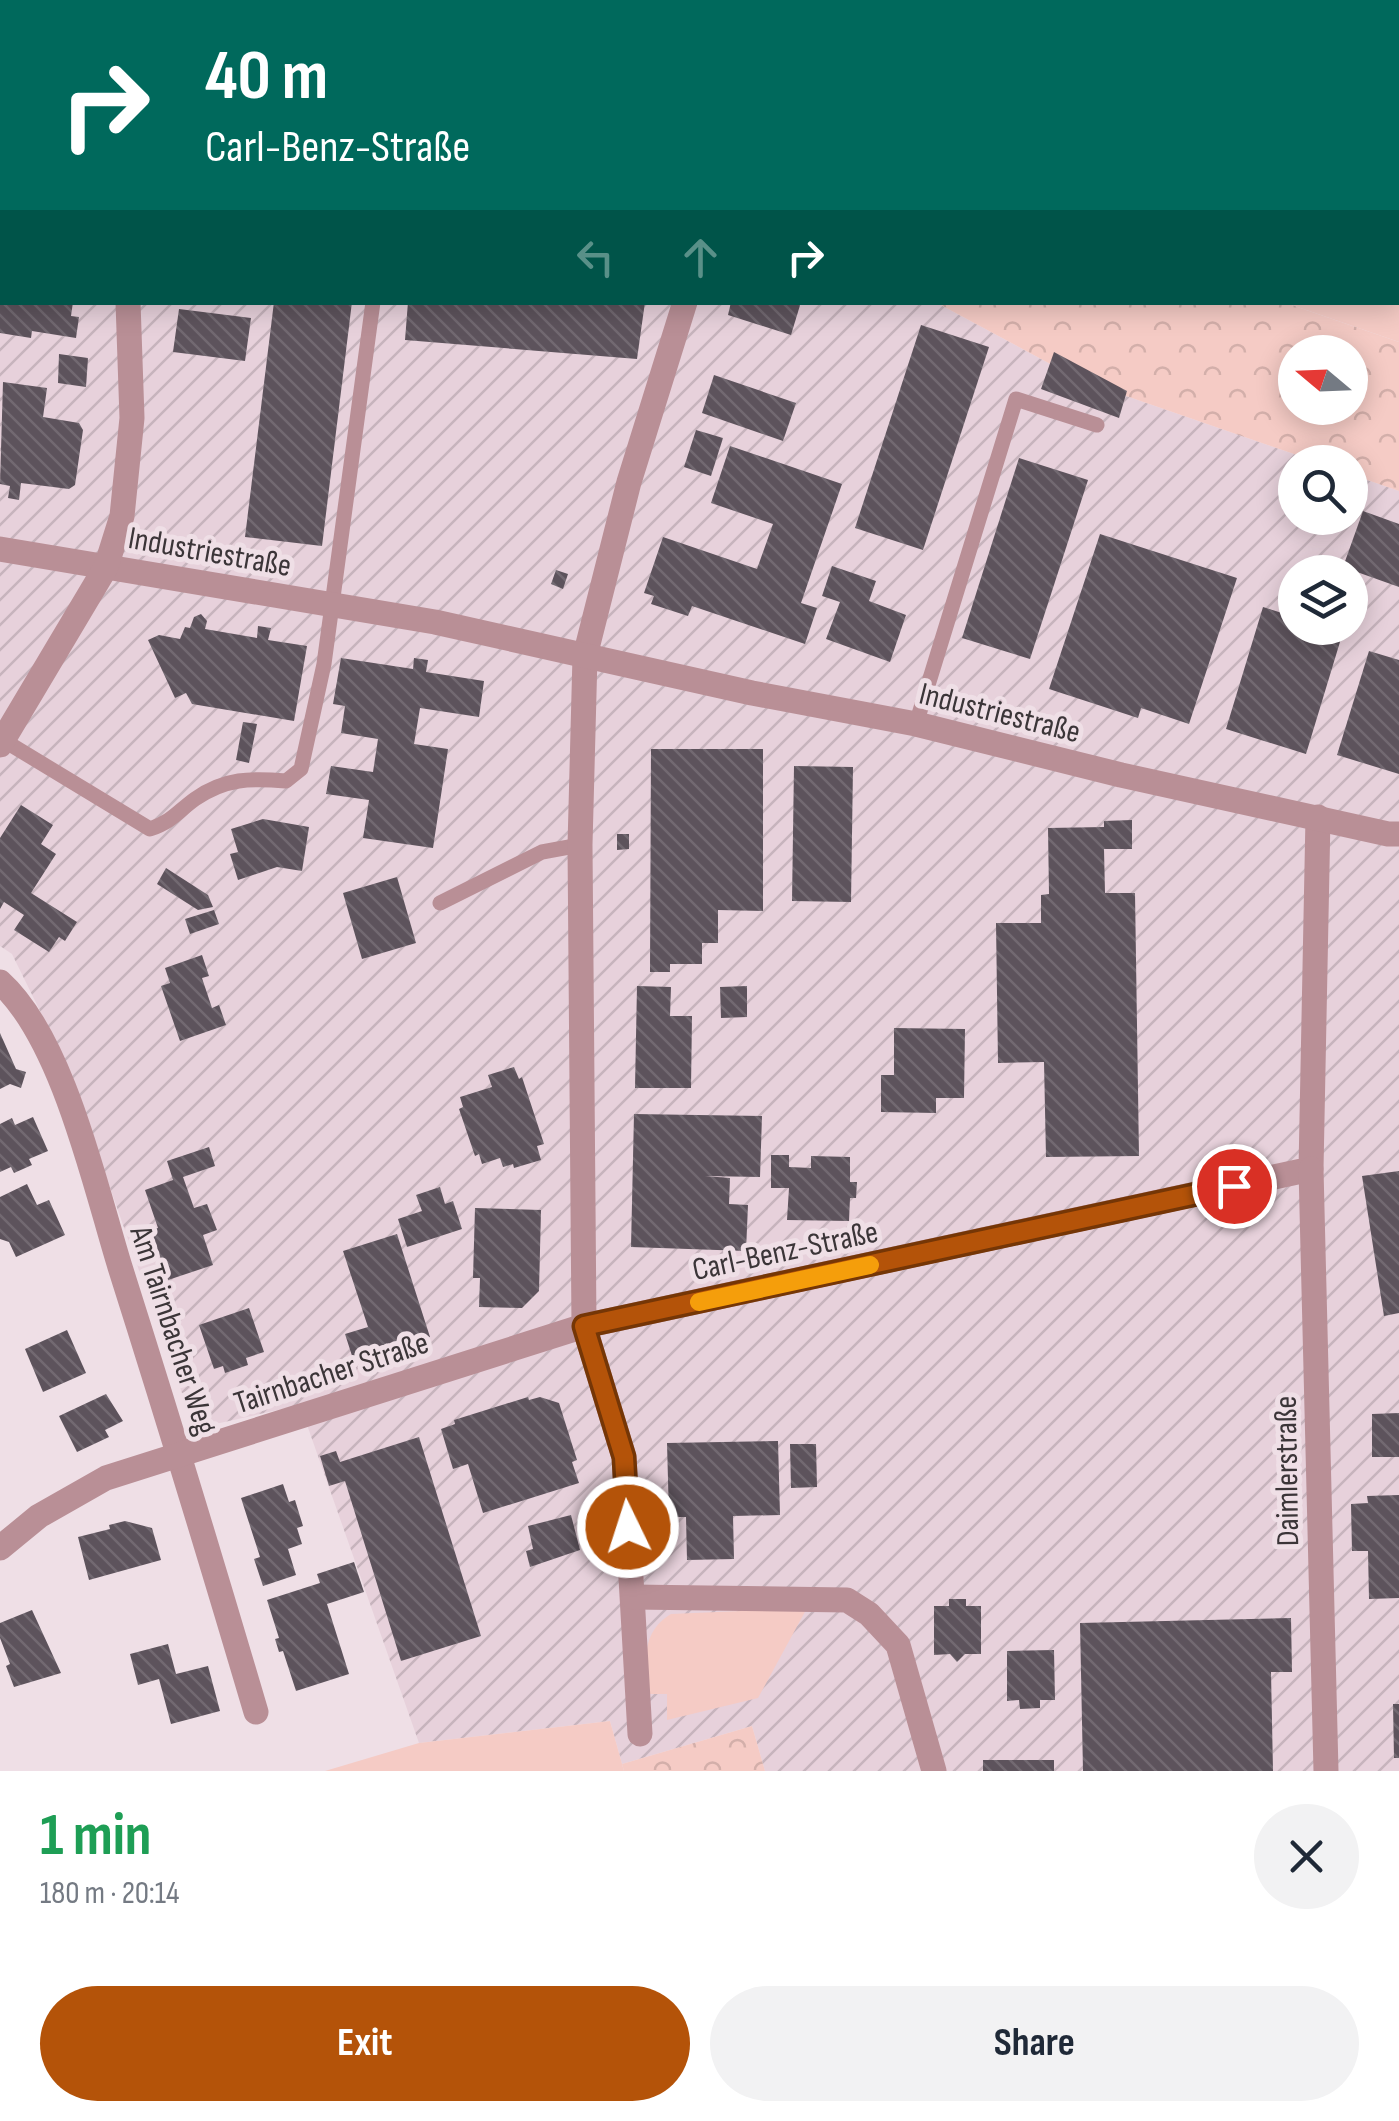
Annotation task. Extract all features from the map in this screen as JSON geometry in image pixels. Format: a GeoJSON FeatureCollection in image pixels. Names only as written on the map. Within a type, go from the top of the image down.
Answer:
{"type":"FeatureCollection","features":[{"type":"Feature","properties":{"kind":"street"},"geometry":{"type":"LineString","coordinates":[[2,743],[106,566],[122,516],[132,418],[128,305]]}},
{"type":"Feature","properties":{"kind":"street"},"geometry":{"type":"LineString","coordinates":[[640,1734],[624,1457],[584,1326],[580,845],[584,656],[629,482],[684,305]]}},
{"type":"Feature","properties":{"kind":"street","name":"Industriestraße"},"geometry":{"type":"LineString","coordinates":[[0,550],[435,622],[752,693],[916,724],[1121,776],[1399,834]]}},
{"type":"Feature","properties":{"kind":"street"},"geometry":{"type":"LineString","coordinates":[[1312,1169],[1318,817]]}},
{"type":"Feature","properties":{"kind":"street","name":"Am Tairnbacher Weg"},"geometry":{"type":"LineString","coordinates":[[0,982],[40,1035],[71,1111],[180,1454],[256,1712]]}},
{"type":"Feature","properties":{"kind":"street","name":"Carl-Benz-Straße"},"geometry":{"type":"LineString","coordinates":[[584,1326],[1312,1169]]}},
{"type":"Feature","properties":{"kind":"street","name":"Daimlerstraße"},"geometry":{"type":"LineString","coordinates":[[1312,1169],[1326,1771]]}},
{"type":"Feature","properties":{"kind":"street","name":"Tairnbacher Straße"},"geometry":{"type":"LineString","coordinates":[[0,1548],[38,1516],[106,1478],[584,1326]]}},
{"type":"Feature","properties":{"kind":"street"},"geometry":{"type":"LineString","coordinates":[[632,1597],[847,1600],[869,1614],[898,1646],[934,1771]]}},
{"type":"Feature","properties":{"kind":"lane"},"geometry":{"type":"LineString","coordinates":[[2,743],[150,829],[170,822],[194,800],[226,782],[252,778],[286,781],[301,769],[324,664],[373,305]]}},
{"type":"Feature","properties":{"kind":"lane"},"geometry":{"type":"LineString","coordinates":[[916,724],[1016,399],[1097,426]]}},
{"type":"Feature","properties":{"kind":"lane"},"geometry":{"type":"LineString","coordinates":[[440,903],[542,852],[580,845]]}},
{"type":"Feature","properties":{"kind":"shaded area"},"geometry":{"type":"Polygon","coordinates":[[[0,305],[941,305],[1080,380],[1278,449],[1278,535],[1368,535],[1368,480],[1399,491],[1399,1771],[765,1771],[752,1726],[622,1764],[610,1721],[419,1743],[300,1405],[211,1425],[182,1393],[68,1068],[12,954],[0,946],[0,305]]]}},
{"type":"Feature","properties":{"kind":"green space"},"geometry":{"type":"Polygon","coordinates":[[[941,305],[1292,305],[1399,342],[1399,491],[1368,480],[1368,445],[1278,445],[1278,449],[1080,380],[941,305]]]}},
{"type":"Feature","properties":{"kind":"green space"},"geometry":{"type":"Polygon","coordinates":[[[1292,305],[1399,305],[1399,342],[1292,305]]]}},
{"type":"Feature","properties":{"kind":"green space"},"geometry":{"type":"Polygon","coordinates":[[[807,1608],[758,1698],[667,1720],[667,1694],[647,1694],[650,1639],[671,1614],[807,1608]]]}},
{"type":"Feature","properties":{"kind":"green space"},"geometry":{"type":"Polygon","coordinates":[[[610,1721],[624,1771],[325,1771],[419,1743],[610,1721]]]}},
{"type":"Feature","properties":{"kind":"green space"},"geometry":{"type":"Polygon","coordinates":[[[752,1726],[765,1771],[624,1771],[622,1764],[752,1726]]]}},
{"type":"Feature","properties":{"kind":"building"},"geometry":{"type":"Polygon","coordinates":[[[0,305],[73,305],[71,316],[79,317],[76,338],[32,331],[31,338],[0,333],[0,305]]]}},
{"type":"Feature","properties":{"kind":"building"},"geometry":{"type":"Polygon","coordinates":[[[274,305],[352,305],[322,546],[245,537],[274,305]]]}},
{"type":"Feature","properties":{"kind":"building"},"geometry":{"type":"Polygon","coordinates":[[[408,305],[645,305],[637,359],[405,340],[408,305]]]}},
{"type":"Feature","properties":{"kind":"building"},"geometry":{"type":"Polygon","coordinates":[[[730,305],[800,305],[791,335],[728,315],[730,305]]]}},
{"type":"Feature","properties":{"kind":"building"},"geometry":{"type":"Polygon","coordinates":[[[179,309],[251,318],[245,361],[173,352],[179,309]]]}},
{"type":"Feature","properties":{"kind":"building"},"geometry":{"type":"Polygon","coordinates":[[[921,325],[989,347],[923,550],[855,528],[921,325]]]}},
{"type":"Feature","properties":{"kind":"building"},"geometry":{"type":"Polygon","coordinates":[[[1054,352],[1127,391],[1119,418],[1041,389],[1054,352]]]}},
{"type":"Feature","properties":{"kind":"building"},"geometry":{"type":"Polygon","coordinates":[[[59,354],[88,358],[86,387],[58,383],[59,354]]]}},
{"type":"Feature","properties":{"kind":"building"},"geometry":{"type":"Polygon","coordinates":[[[714,375],[796,403],[783,441],[702,413],[714,375]]]}},
{"type":"Feature","properties":{"kind":"building"},"geometry":{"type":"Polygon","coordinates":[[[3,382],[47,388],[43,417],[79,423],[83,430],[75,485],[69,489],[21,483],[19,500],[8,498],[10,486],[0,484],[3,382]]]}},
{"type":"Feature","properties":{"kind":"building"},"geometry":{"type":"Polygon","coordinates":[[[696,430],[723,438],[711,476],[684,467],[696,430]]]}},
{"type":"Feature","properties":{"kind":"building"},"geometry":{"type":"Polygon","coordinates":[[[730,446],[842,484],[801,603],[817,608],[805,644],[692,606],[688,616],[651,604],[654,596],[644,593],[663,537],[757,569],[773,524],[711,503],[730,446]]]}},
{"type":"Feature","properties":{"kind":"building"},"geometry":{"type":"Polygon","coordinates":[[[1019,458],[1088,480],[1030,659],[962,638],[1019,458]]]}},
{"type":"Feature","properties":{"kind":"building"},"geometry":{"type":"Polygon","coordinates":[[[1368,513],[1399,524],[1399,587],[1368,576],[1368,555],[1347,555],[1354,535],[1368,535],[1368,513]]]}},
{"type":"Feature","properties":{"kind":"building"},"geometry":{"type":"Polygon","coordinates":[[[1100,534],[1237,578],[1189,724],[1141,708],[1138,718],[1049,689],[1100,534]]]}},
{"type":"Feature","properties":{"kind":"building"},"geometry":{"type":"Polygon","coordinates":[[[832,566],[876,581],[869,601],[906,615],[890,662],[826,639],[840,602],[822,596],[832,566]]]}},
{"type":"Feature","properties":{"kind":"building"},"geometry":{"type":"Polygon","coordinates":[[[556,570],[568,574],[563,589],[551,584],[556,570]]]}},
{"type":"Feature","properties":{"kind":"building"},"geometry":{"type":"Polygon","coordinates":[[[1263,607],[1278,612],[1278,645],[1339,645],[1306,754],[1226,729],[1263,607]]]}},
{"type":"Feature","properties":{"kind":"building"},"geometry":{"type":"Polygon","coordinates":[[[201,614],[207,621],[205,629],[257,638],[258,626],[271,628],[268,640],[307,646],[294,721],[192,704],[186,693],[175,698],[148,640],[159,635],[180,639],[185,627],[190,628],[194,617],[201,614]]]}},
{"type":"Feature","properties":{"kind":"building"},"geometry":{"type":"Polygon","coordinates":[[[1369,651],[1399,660],[1399,774],[1337,755],[1369,651]]]}},
{"type":"Feature","properties":{"kind":"building"},"geometry":{"type":"Polygon","coordinates":[[[341,658],[413,669],[414,658],[428,660],[426,672],[484,681],[479,717],[420,708],[414,744],[448,749],[433,848],[363,838],[369,800],[326,794],[331,766],[373,772],[378,739],[341,733],[345,706],[333,704],[341,658]]]}},
{"type":"Feature","properties":{"kind":"building"},"geometry":{"type":"Polygon","coordinates":[[[243,722],[257,724],[249,763],[236,760],[243,722]]]}},
{"type":"Feature","properties":{"kind":"building"},"geometry":{"type":"Polygon","coordinates":[[[651,749],[763,749],[763,911],[718,910],[718,943],[702,943],[702,964],[670,964],[670,972],[650,972],[651,749]]]}},
{"type":"Feature","properties":{"kind":"building"},"geometry":{"type":"Polygon","coordinates":[[[794,766],[853,767],[851,902],[792,901],[794,766]]]}},
{"type":"Feature","properties":{"kind":"building"},"geometry":{"type":"Polygon","coordinates":[[[21,805],[53,825],[41,844],[56,854],[31,893],[77,922],[65,941],[59,937],[49,952],[14,930],[24,915],[4,902],[0,909],[0,838],[21,805]]]}},
{"type":"Feature","properties":{"kind":"building"},"geometry":{"type":"Polygon","coordinates":[[[263,819],[309,827],[302,871],[277,867],[238,880],[230,854],[238,852],[231,829],[263,819]]]}},
{"type":"Feature","properties":{"kind":"building"},"geometry":{"type":"Polygon","coordinates":[[[1132,820],[1132,849],[1104,849],[1105,893],[1135,893],[1139,1156],[1046,1157],[1044,1062],[998,1063],[996,923],[1041,923],[1041,895],[1049,894],[1048,828],[1104,827],[1104,821],[1132,820]]]}},
{"type":"Feature","properties":{"kind":"building"},"geometry":{"type":"Polygon","coordinates":[[[617,834],[629,834],[629,849],[617,850],[617,834]]]}},
{"type":"Feature","properties":{"kind":"building"},"geometry":{"type":"Polygon","coordinates":[[[166,868],[208,895],[213,907],[198,910],[157,884],[166,868]]]}},
{"type":"Feature","properties":{"kind":"building"},"geometry":{"type":"Polygon","coordinates":[[[397,877],[416,943],[362,959],[343,893],[397,877]]]}},
{"type":"Feature","properties":{"kind":"building"},"geometry":{"type":"Polygon","coordinates":[[[214,910],[219,924],[190,934],[185,919],[214,910]]]}},
{"type":"Feature","properties":{"kind":"building"},"geometry":{"type":"Polygon","coordinates":[[[202,955],[209,976],[202,978],[212,1008],[219,1005],[226,1025],[180,1041],[161,986],[170,983],[165,968],[202,955]]]}},
{"type":"Feature","properties":{"kind":"building"},"geometry":{"type":"Polygon","coordinates":[[[637,986],[671,987],[670,1016],[692,1016],[691,1088],[635,1088],[637,986]]]}},
{"type":"Feature","properties":{"kind":"building"},"geometry":{"type":"Polygon","coordinates":[[[747,986],[747,1017],[721,1018],[720,987],[747,986]]]}},
{"type":"Feature","properties":{"kind":"building"},"geometry":{"type":"Polygon","coordinates":[[[894,1028],[965,1029],[964,1098],[936,1098],[936,1113],[881,1112],[881,1075],[894,1075],[894,1028]]]}},
{"type":"Feature","properties":{"kind":"building"},"geometry":{"type":"Polygon","coordinates":[[[0,1033],[16,1069],[26,1072],[21,1088],[10,1084],[0,1089],[0,1033]]]}},
{"type":"Feature","properties":{"kind":"building"},"geometry":{"type":"Polygon","coordinates":[[[514,1067],[519,1079],[522,1077],[544,1144],[537,1146],[541,1160],[514,1168],[513,1164],[503,1167],[500,1158],[482,1164],[479,1154],[475,1156],[459,1109],[463,1107],[460,1097],[492,1087],[488,1075],[514,1067]]]}},
{"type":"Feature","properties":{"kind":"building"},"geometry":{"type":"Polygon","coordinates":[[[634,1114],[762,1116],[760,1177],[705,1176],[730,1178],[729,1204],[748,1205],[746,1251],[631,1247],[634,1114]]]}},
{"type":"Feature","properties":{"kind":"building"},"geometry":{"type":"Polygon","coordinates":[[[33,1117],[48,1151],[29,1159],[32,1165],[14,1173],[11,1167],[0,1172],[0,1124],[12,1118],[15,1125],[33,1117]]]}},
{"type":"Feature","properties":{"kind":"building"},"geometry":{"type":"Polygon","coordinates":[[[209,1147],[215,1166],[183,1177],[194,1208],[207,1204],[217,1230],[203,1235],[213,1265],[168,1280],[151,1230],[158,1228],[145,1190],[173,1180],[167,1161],[209,1147]]]}},
{"type":"Feature","properties":{"kind":"building"},"geometry":{"type":"Polygon","coordinates":[[[771,1155],[789,1155],[789,1167],[811,1168],[811,1156],[850,1157],[850,1182],[857,1182],[856,1198],[850,1198],[849,1221],[787,1220],[789,1188],[771,1188],[771,1155]]]}},
{"type":"Feature","properties":{"kind":"building"},"geometry":{"type":"Polygon","coordinates":[[[1399,1171],[1399,1313],[1384,1316],[1362,1176],[1399,1171]]]}},
{"type":"Feature","properties":{"kind":"building"},"geometry":{"type":"Polygon","coordinates":[[[27,1184],[37,1205],[49,1200],[65,1235],[16,1257],[9,1242],[0,1239],[0,1197],[27,1184]]]}},
{"type":"Feature","properties":{"kind":"building"},"geometry":{"type":"Polygon","coordinates":[[[440,1187],[445,1204],[453,1201],[462,1229],[407,1247],[398,1219],[422,1211],[416,1195],[440,1187]]]}},
{"type":"Feature","properties":{"kind":"building"},"geometry":{"type":"Polygon","coordinates":[[[475,1208],[541,1210],[539,1291],[522,1308],[479,1307],[480,1278],[473,1278],[475,1208]]]}},
{"type":"Feature","properties":{"kind":"building"},"geometry":{"type":"Polygon","coordinates":[[[397,1234],[430,1337],[354,1362],[345,1334],[368,1327],[343,1251],[397,1234]]]}},
{"type":"Feature","properties":{"kind":"building"},"geometry":{"type":"Polygon","coordinates":[[[249,1308],[264,1352],[246,1358],[248,1365],[225,1373],[223,1366],[214,1369],[199,1325],[249,1308]]]}},
{"type":"Feature","properties":{"kind":"building"},"geometry":{"type":"Polygon","coordinates":[[[67,1330],[86,1373],[43,1392],[25,1349],[67,1330]]]}},
{"type":"Feature","properties":{"kind":"building"},"geometry":{"type":"Polygon","coordinates":[[[106,1394],[123,1421],[105,1430],[109,1437],[77,1452],[59,1416],[106,1394]]]}},
{"type":"Feature","properties":{"kind":"building"},"geometry":{"type":"Polygon","coordinates":[[[528,1397],[559,1403],[577,1460],[572,1462],[579,1483],[483,1513],[468,1464],[453,1469],[441,1429],[455,1424],[454,1420],[528,1397]]]}},
{"type":"Feature","properties":{"kind":"building"},"geometry":{"type":"Polygon","coordinates":[[[1399,1413],[1399,1457],[1372,1457],[1372,1414],[1399,1413]]]}},
{"type":"Feature","properties":{"kind":"building"},"geometry":{"type":"Polygon","coordinates":[[[419,1437],[481,1636],[401,1661],[345,1481],[329,1486],[320,1456],[336,1451],[340,1462],[419,1437]]]}},
{"type":"Feature","properties":{"kind":"building"},"geometry":{"type":"Polygon","coordinates":[[[778,1441],[780,1515],[733,1516],[734,1559],[687,1560],[686,1517],[669,1517],[667,1443],[778,1441]]]}},
{"type":"Feature","properties":{"kind":"building"},"geometry":{"type":"Polygon","coordinates":[[[790,1444],[816,1444],[817,1487],[791,1488],[790,1444]]]}},
{"type":"Feature","properties":{"kind":"building"},"geometry":{"type":"Polygon","coordinates":[[[283,1484],[289,1502],[295,1500],[303,1526],[297,1528],[302,1544],[288,1549],[296,1575],[263,1586],[254,1559],[260,1557],[241,1498],[283,1484]]]}},
{"type":"Feature","properties":{"kind":"building"},"geometry":{"type":"Polygon","coordinates":[[[1399,1495],[1399,1598],[1369,1599],[1368,1551],[1352,1551],[1351,1504],[1368,1503],[1367,1496],[1399,1495]]]}},
{"type":"Feature","properties":{"kind":"building"},"geometry":{"type":"Polygon","coordinates":[[[571,1515],[580,1550],[530,1567],[526,1551],[533,1549],[528,1526],[571,1515]]]}},
{"type":"Feature","properties":{"kind":"building"},"geometry":{"type":"Polygon","coordinates":[[[125,1521],[152,1528],[161,1560],[89,1580],[78,1537],[125,1521]]]}},
{"type":"Feature","properties":{"kind":"building"},"geometry":{"type":"Polygon","coordinates":[[[354,1562],[364,1592],[327,1604],[349,1674],[296,1691],[283,1651],[279,1652],[275,1639],[279,1638],[267,1600],[320,1583],[317,1574],[354,1562]]]}},
{"type":"Feature","properties":{"kind":"building"},"geometry":{"type":"Polygon","coordinates":[[[949,1599],[966,1599],[966,1606],[981,1606],[981,1654],[965,1654],[957,1662],[950,1654],[934,1655],[934,1606],[949,1606],[949,1599]]]}},
{"type":"Feature","properties":{"kind":"building"},"geometry":{"type":"Polygon","coordinates":[[[32,1610],[61,1673],[14,1687],[6,1666],[10,1664],[0,1638],[0,1623],[32,1610]]]}},
{"type":"Feature","properties":{"kind":"building"},"geometry":{"type":"Polygon","coordinates":[[[1291,1618],[1292,1672],[1271,1672],[1273,1771],[1083,1771],[1080,1623],[1291,1618]]]}},
{"type":"Feature","properties":{"kind":"building"},"geometry":{"type":"Polygon","coordinates":[[[168,1644],[176,1674],[208,1666],[220,1711],[171,1724],[159,1679],[138,1685],[130,1654],[168,1644]]]}},
{"type":"Feature","properties":{"kind":"building"},"geometry":{"type":"Polygon","coordinates":[[[1054,1650],[1055,1700],[1040,1700],[1040,1708],[1020,1709],[1019,1700],[1007,1701],[1007,1651],[1054,1650]]]}},
{"type":"Feature","properties":{"kind":"building"},"geometry":{"type":"Polygon","coordinates":[[[1393,1704],[1399,1704],[1399,1758],[1394,1758],[1393,1704]]]}},
{"type":"Feature","properties":{"kind":"building"},"geometry":{"type":"Polygon","coordinates":[[[983,1760],[1054,1760],[1054,1771],[983,1771],[983,1760]]]}},
{"type":"Feature","properties":{"kind":"slow traffic"},"geometry":{"type":"LineString","coordinates":[[699,1302],[870,1265]]}},
{"type":"Feature","properties":{"kind":"route"},"geometry":{"type":"LineString","coordinates":[[628,1527],[624,1457],[584,1326],[1234,1186]]}}]}
